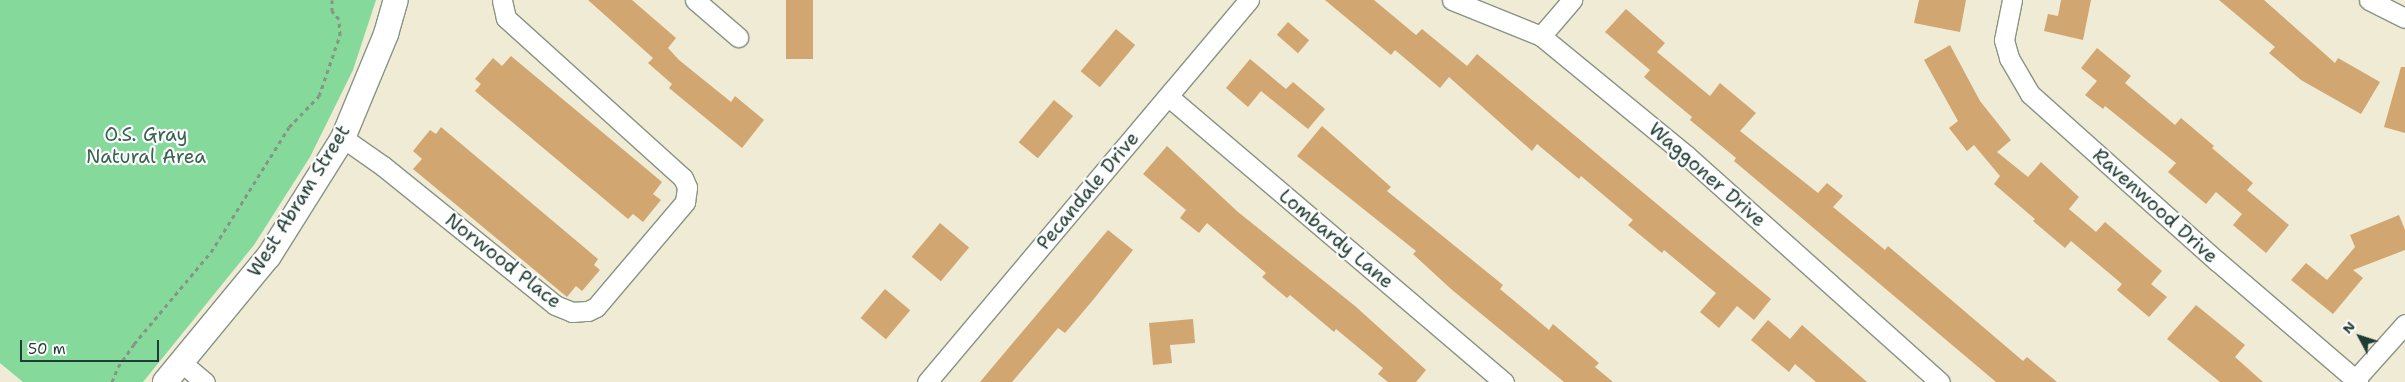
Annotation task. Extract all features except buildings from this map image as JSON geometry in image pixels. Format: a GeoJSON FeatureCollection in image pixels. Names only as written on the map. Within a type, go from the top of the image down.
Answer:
{"type":"FeatureCollection","features":[{"type":"Feature","properties":{"kind":"main road","name":"West Abram Street"},"geometry":{"type":"LineString","coordinates":[[165,382],[269,256],[343,138],[386,34],[396,0]]}},
{"type":"Feature","properties":{"kind":"street","name":"Norwood Place"},"geometry":{"type":"LineString","coordinates":[[343,138],[383,166],[555,305],[572,312],[588,311],[596,307],[685,202],[687,187],[683,178],[506,18],[502,0]]}},
{"type":"Feature","properties":{"kind":"street"},"geometry":{"type":"LineString","coordinates":[[695,0],[738,37]]}},
{"type":"Feature","properties":{"kind":"street","name":"Pecandale Drive"},"geometry":{"type":"LineString","coordinates":[[927,382],[1249,0]]}},
{"type":"Feature","properties":{"kind":"street","name":"Waggoner Drive"},"geometry":{"type":"LineString","coordinates":[[1452,0],[1541,36],[1687,156],[1940,382]]}},
{"type":"Feature","properties":{"kind":"street"},"geometry":{"type":"LineString","coordinates":[[1541,36],[1572,0]]}},
{"type":"Feature","properties":{"kind":"street","name":"Ravenwood Drive"},"geometry":{"type":"LineString","coordinates":[[2012,0],[2004,40],[2009,58],[2030,94],[2355,381]]}},
{"type":"Feature","properties":{"kind":"street"},"geometry":{"type":"LineString","coordinates":[[2369,0],[2405,18]]}},
{"type":"Feature","properties":{"kind":"street","name":"Lombardy Lane"},"geometry":{"type":"LineString","coordinates":[[1168,97],[1504,382]]}},
{"type":"Feature","properties":{"kind":"street"},"geometry":{"type":"LineString","coordinates":[[2355,381],[2405,324]]}},
{"type":"Feature","properties":{"kind":"street"},"geometry":{"type":"LineString","coordinates":[[182,363],[205,382]]}},
{"type":"Feature","properties":{"kind":"path"},"geometry":{"type":"LineString","coordinates":[[112,382],[118,367],[134,344],[210,252],[289,127],[319,96],[340,35],[339,19],[332,11],[332,0]]}},
{"type":"Feature","properties":{"kind":"green space","name":"O.S. Gray Natural Area"},"geometry":{"type":"Polygon","coordinates":[[[0,0],[376,0],[353,70],[310,157],[254,245],[143,382],[23,382],[0,363],[0,0]]]}}]}
